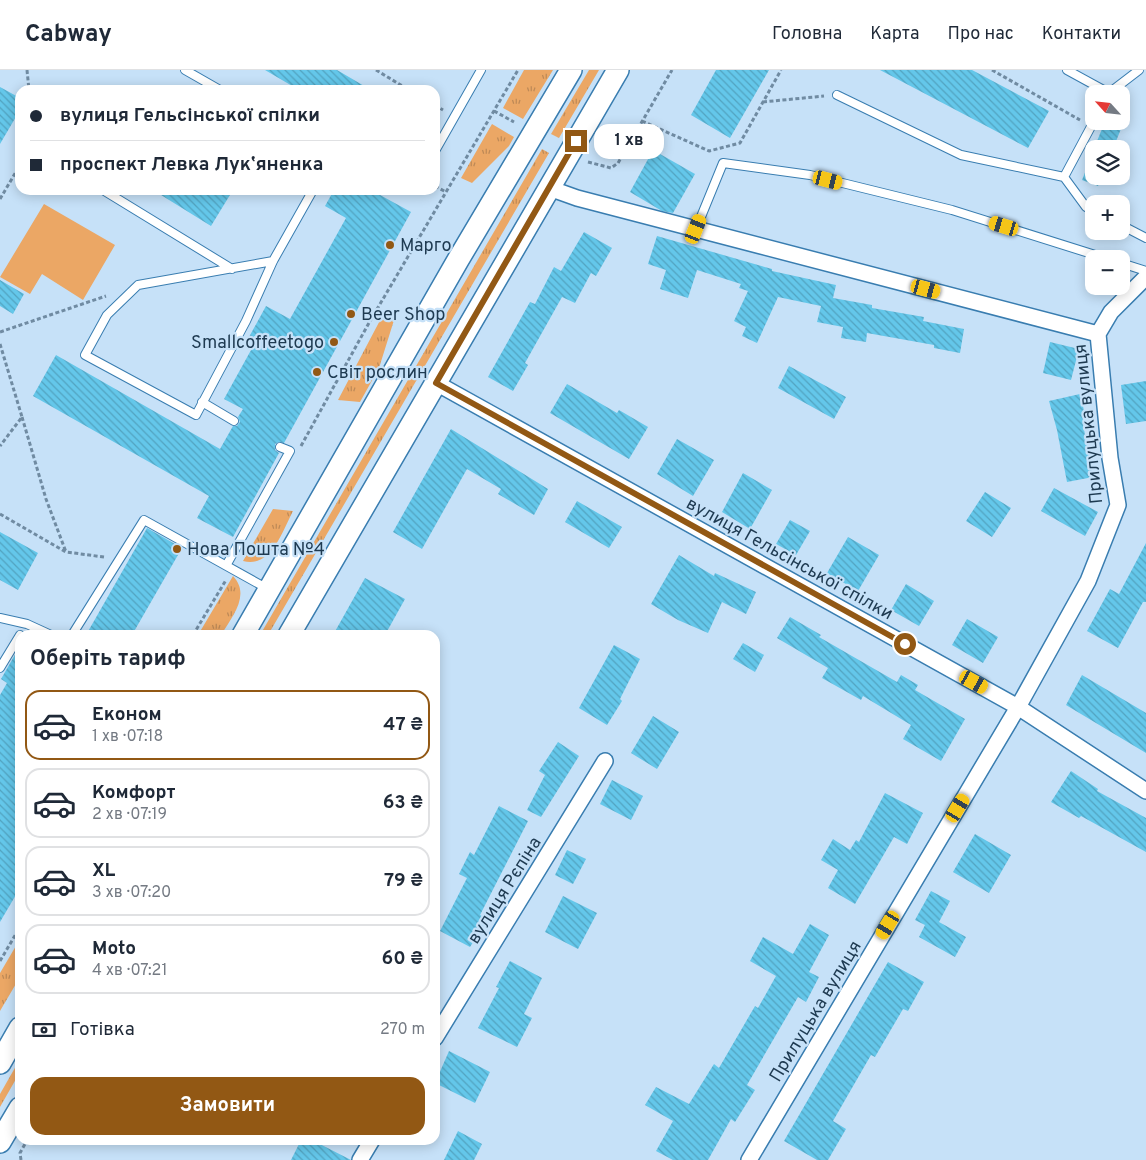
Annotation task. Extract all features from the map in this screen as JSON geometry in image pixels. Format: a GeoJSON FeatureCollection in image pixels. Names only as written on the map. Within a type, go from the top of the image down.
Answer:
{"type":"FeatureCollection","features":[{"type":"Feature","properties":{"kind":"main road"},"geometry":{"type":"LineString","coordinates":[[247,630],[458,260],[571,70]]}},
{"type":"Feature","properties":{"kind":"main road"},"geometry":{"type":"LineString","coordinates":[[292,630],[618,70]]}},
{"type":"Feature","properties":{"kind":"main road"},"geometry":{"type":"LineString","coordinates":[[0,1062],[15,1036]]}},
{"type":"Feature","properties":{"kind":"main road"},"geometry":{"type":"LineString","coordinates":[[0,1142],[15,1116]]}},
{"type":"Feature","properties":{"kind":"street","name":"Прилуцька вулиця"},"geometry":{"type":"LineString","coordinates":[[549,188],[576,198],[1098,334],[1110,458],[1118,505],[1088,580],[1018,707],[748,1160]]}},
{"type":"Feature","properties":{"kind":"street"},"geometry":{"type":"LineString","coordinates":[[1098,334],[1111,312],[1146,277]]}},
{"type":"Feature","properties":{"kind":"street","name":"вулиця Гельсінської спілки"},"geometry":{"type":"LineString","coordinates":[[436,383],[1018,707],[1146,791]]}},
{"type":"Feature","properties":{"kind":"street","name":"вулиця Рєпіна"},"geometry":{"type":"LineString","coordinates":[[440,1030],[605,761]]}},
{"type":"Feature","properties":{"kind":"street"},"geometry":{"type":"LineString","coordinates":[[360,1160],[369,1145]]}},
{"type":"Feature","properties":{"kind":"lane"},"geometry":{"type":"LineString","coordinates":[[185,70],[211,85]]}},
{"type":"Feature","properties":{"kind":"lane"},"geometry":{"type":"LineString","coordinates":[[440,143],[481,70]]}},
{"type":"Feature","properties":{"kind":"lane"},"geometry":{"type":"LineString","coordinates":[[1067,70],[1094,85]]}},
{"type":"Feature","properties":{"kind":"lane"},"geometry":{"type":"LineString","coordinates":[[1119,85],[1139,70]]}},
{"type":"Feature","properties":{"kind":"lane"},"geometry":{"type":"LineString","coordinates":[[837,95],[961,155],[1064,177],[1085,205]]}},
{"type":"Feature","properties":{"kind":"lane"},"geometry":{"type":"LineString","coordinates":[[1064,177],[1089,130]]}},
{"type":"Feature","properties":{"kind":"lane"},"geometry":{"type":"LineString","coordinates":[[696,229],[723,163],[810,175],[933,206],[1085,252]]}},
{"type":"Feature","properties":{"kind":"lane"},"geometry":{"type":"LineString","coordinates":[[111,195],[232,269]]}},
{"type":"Feature","properties":{"kind":"lane"},"geometry":{"type":"LineString","coordinates":[[274,261],[138,285],[107,315],[85,355],[196,414],[246,321],[274,261],[310,195]]}},
{"type":"Feature","properties":{"kind":"lane"},"geometry":{"type":"LineString","coordinates":[[1130,230],[1146,238]]}},
{"type":"Feature","properties":{"kind":"lane"},"geometry":{"type":"LineString","coordinates":[[1130,266],[1146,271]]}},
{"type":"Feature","properties":{"kind":"lane"},"geometry":{"type":"LineString","coordinates":[[202,402],[234,421]]}},
{"type":"Feature","properties":{"kind":"lane"},"geometry":{"type":"LineString","coordinates":[[227,564],[290,451],[280,447]]}},
{"type":"Feature","properties":{"kind":"lane"},"geometry":{"type":"LineString","coordinates":[[75,630],[144,520],[227,564],[269,589]]}},
{"type":"Feature","properties":{"kind":"lane"},"geometry":{"type":"LineString","coordinates":[[0,618],[27,624],[40,630]]}},
{"type":"Feature","properties":{"kind":"lane"},"geometry":{"type":"LineString","coordinates":[[23,630],[27,624]]}},
{"type":"Feature","properties":{"kind":"lane"},"geometry":{"type":"LineString","coordinates":[[0,668],[15,643]]}},
{"type":"Feature","properties":{"kind":"path"},"geometry":{"type":"LineString","coordinates":[[27,70],[28,85]]}},
{"type":"Feature","properties":{"kind":"path"},"geometry":{"type":"LineString","coordinates":[[376,70],[402,85]]}},
{"type":"Feature","properties":{"kind":"path"},"geometry":{"type":"LineString","coordinates":[[298,451],[370,321],[518,70]]}},
{"type":"Feature","properties":{"kind":"path"},"geometry":{"type":"LineString","coordinates":[[588,162],[612,168],[618,163],[672,70]]}},
{"type":"Feature","properties":{"kind":"path"},"geometry":{"type":"LineString","coordinates":[[642,121],[709,151],[740,142],[781,70]]}},
{"type":"Feature","properties":{"kind":"path"},"geometry":{"type":"LineString","coordinates":[[992,70],[1085,120]]}},
{"type":"Feature","properties":{"kind":"path"},"geometry":{"type":"LineString","coordinates":[[763,102],[837,95]]}},
{"type":"Feature","properties":{"kind":"path"},"geometry":{"type":"LineString","coordinates":[[494,111],[514,122]]}},
{"type":"Feature","properties":{"kind":"path"},"geometry":{"type":"LineString","coordinates":[[0,199],[15,174]]}},
{"type":"Feature","properties":{"kind":"path"},"geometry":{"type":"LineString","coordinates":[[440,189],[446,192]]}},
{"type":"Feature","properties":{"kind":"path"},"geometry":{"type":"LineString","coordinates":[[0,332],[138,285]]}},
{"type":"Feature","properties":{"kind":"path"},"geometry":{"type":"LineString","coordinates":[[0,344],[46,499],[66,552]]}},
{"type":"Feature","properties":{"kind":"path"},"geometry":{"type":"LineString","coordinates":[[0,446],[22,418]]}},
{"type":"Feature","properties":{"kind":"path"},"geometry":{"type":"LineString","coordinates":[[0,514],[66,552],[118,559]]}},
{"type":"Feature","properties":{"kind":"path"},"geometry":{"type":"LineString","coordinates":[[0,961],[15,936]]}},
{"type":"Feature","properties":{"kind":"path"},"geometry":{"type":"LineString","coordinates":[[21,1160],[20,1153],[24,1145]]}},
{"type":"Feature","properties":{"kind":"green space"},"geometry":{"type":"Polygon","coordinates":[[[524,70],[553,70],[523,119],[503,108],[524,70]]]}},
{"type":"Feature","properties":{"kind":"green space"},"geometry":{"type":"Polygon","coordinates":[[[589,70],[599,70],[559,138],[551,134],[589,70]]]}},
{"type":"Feature","properties":{"kind":"green space"},"geometry":{"type":"Polygon","coordinates":[[[492,124],[514,137],[509,146],[472,183],[461,178],[492,124]]]}},
{"type":"Feature","properties":{"kind":"green space"},"geometry":{"type":"Polygon","coordinates":[[[542,149],[549,153],[271,630],[263,630],[542,149]]]}},
{"type":"Feature","properties":{"kind":"green space"},"geometry":{"type":"Polygon","coordinates":[[[44,204],[115,245],[83,300],[42,274],[30,294],[0,277],[44,204]]]}},
{"type":"Feature","properties":{"kind":"green space"},"geometry":{"type":"Polygon","coordinates":[[[386,309],[395,317],[379,368],[360,402],[338,400],[386,309]]]}},
{"type":"Feature","properties":{"kind":"green space"},"geometry":{"type":"Polygon","coordinates":[[[273,509],[293,511],[275,546],[261,559],[253,562],[243,561],[273,509]]]}},
{"type":"Feature","properties":{"kind":"green space"},"geometry":{"type":"Polygon","coordinates":[[[233,576],[238,583],[240,598],[230,621],[224,630],[201,630],[233,576]]]}},
{"type":"Feature","properties":{"kind":"green space"},"geometry":{"type":"Polygon","coordinates":[[[15,948],[15,986],[0,1011],[0,973],[15,948]]]}},
{"type":"Feature","properties":{"kind":"green space"},"geometry":{"type":"Polygon","coordinates":[[[15,1068],[15,1081],[0,1107],[0,1094],[15,1068]]]}},
{"type":"Feature","properties":{"kind":"building"},"geometry":{"type":"Polygon","coordinates":[[[265,70],[337,70],[362,85],[290,85],[265,70]]]}},
{"type":"Feature","properties":{"kind":"building"},"geometry":{"type":"Polygon","coordinates":[[[716,70],[769,70],[730,138],[691,115],[716,70]]]}},
{"type":"Feature","properties":{"kind":"building"},"geometry":{"type":"Polygon","coordinates":[[[880,70],[972,70],[1049,111],[1028,148],[880,70]]]}},
{"type":"Feature","properties":{"kind":"building"},"geometry":{"type":"Polygon","coordinates":[[[0,87],[15,95],[15,118],[0,144],[0,87]]]}},
{"type":"Feature","properties":{"kind":"building"},"geometry":{"type":"Polygon","coordinates":[[[1101,130],[1120,130],[1117,140],[1098,140],[1101,130]]]}},
{"type":"Feature","properties":{"kind":"building"},"geometry":{"type":"Polygon","coordinates":[[[653,150],[695,174],[673,213],[662,211],[630,192],[653,150]]]}},
{"type":"Feature","properties":{"kind":"building"},"geometry":{"type":"Polygon","coordinates":[[[161,195],[230,195],[211,226],[161,195]]]}},
{"type":"Feature","properties":{"kind":"building"},"geometry":{"type":"Polygon","coordinates":[[[331,195],[380,195],[411,212],[284,443],[279,442],[275,444],[275,450],[279,453],[233,537],[197,518],[209,496],[33,396],[56,355],[220,449],[233,426],[237,426],[240,422],[238,417],[243,409],[224,399],[256,341],[249,337],[266,306],[290,319],[346,218],[325,206],[331,195]]]}},
{"type":"Feature","properties":{"kind":"building"},"geometry":{"type":"Polygon","coordinates":[[[584,232],[612,248],[596,276],[591,273],[575,303],[562,297],[525,363],[528,365],[513,391],[488,377],[530,302],[535,304],[554,267],[561,271],[584,232]]]}},
{"type":"Feature","properties":{"kind":"building"},"geometry":{"type":"Polygon","coordinates":[[[657,236],[772,269],[772,271],[836,285],[833,298],[872,305],[872,308],[924,317],[923,321],[964,329],[960,353],[934,348],[934,345],[867,333],[866,342],[841,338],[843,327],[817,322],[821,306],[778,297],[757,343],[742,336],[746,327],[734,321],[748,291],[739,288],[741,284],[697,270],[688,298],[660,289],[666,270],[648,264],[657,236]]]}},
{"type":"Feature","properties":{"kind":"building"},"geometry":{"type":"Polygon","coordinates":[[[0,280],[24,294],[13,314],[0,306],[0,280]]]}},
{"type":"Feature","properties":{"kind":"building"},"geometry":{"type":"Polygon","coordinates":[[[1050,342],[1079,349],[1071,380],[1043,373],[1050,342]]]}},
{"type":"Feature","properties":{"kind":"building"},"geometry":{"type":"Polygon","coordinates":[[[789,366],[846,397],[834,419],[778,388],[789,366]]]}},
{"type":"Feature","properties":{"kind":"building"},"geometry":{"type":"Polygon","coordinates":[[[1146,381],[1146,421],[1126,424],[1121,385],[1146,381]]]}},
{"type":"Feature","properties":{"kind":"building"},"geometry":{"type":"Polygon","coordinates":[[[567,384],[617,413],[619,410],[648,427],[629,459],[550,413],[567,384]]]}},
{"type":"Feature","properties":{"kind":"building"},"geometry":{"type":"Polygon","coordinates":[[[1080,394],[1087,423],[1083,424],[1093,477],[1067,482],[1057,430],[1049,401],[1080,394]]]}},
{"type":"Feature","properties":{"kind":"building"},"geometry":{"type":"Polygon","coordinates":[[[451,429],[548,489],[534,515],[498,494],[501,489],[467,469],[422,549],[393,532],[451,429]]]}},
{"type":"Feature","properties":{"kind":"building"},"geometry":{"type":"Polygon","coordinates":[[[677,439],[714,460],[693,496],[657,474],[677,439]]]}},
{"type":"Feature","properties":{"kind":"building"},"geometry":{"type":"Polygon","coordinates":[[[743,473],[772,490],[750,529],[722,512],[743,473]]]}},
{"type":"Feature","properties":{"kind":"building"},"geometry":{"type":"Polygon","coordinates":[[[1054,488],[1098,512],[1085,536],[1041,511],[1054,488]]]}},
{"type":"Feature","properties":{"kind":"building"},"geometry":{"type":"Polygon","coordinates":[[[985,492],[1011,508],[992,537],[966,521],[985,492]]]}},
{"type":"Feature","properties":{"kind":"building"},"geometry":{"type":"Polygon","coordinates":[[[577,501],[622,527],[609,548],[565,522],[577,501]]]}},
{"type":"Feature","properties":{"kind":"building"},"geometry":{"type":"Polygon","coordinates":[[[790,520],[810,531],[796,555],[776,544],[790,520]]]}},
{"type":"Feature","properties":{"kind":"building"},"geometry":{"type":"Polygon","coordinates":[[[147,528],[182,548],[135,630],[89,630],[147,528]]]}},
{"type":"Feature","properties":{"kind":"building"},"geometry":{"type":"Polygon","coordinates":[[[0,532],[38,553],[18,590],[0,580],[0,532]]]}},
{"type":"Feature","properties":{"kind":"building"},"geometry":{"type":"Polygon","coordinates":[[[848,537],[879,555],[858,591],[827,573],[848,537]]]}},
{"type":"Feature","properties":{"kind":"building"},"geometry":{"type":"Polygon","coordinates":[[[1146,543],[1146,602],[1143,602],[1118,648],[1087,631],[1110,589],[1119,594],[1146,543]]]}},
{"type":"Feature","properties":{"kind":"building"},"geometry":{"type":"Polygon","coordinates":[[[679,555],[714,576],[715,573],[756,592],[746,614],[722,602],[708,633],[678,620],[651,604],[679,555]]]}},
{"type":"Feature","properties":{"kind":"building"},"geometry":{"type":"Polygon","coordinates":[[[365,578],[405,599],[388,630],[336,630],[365,578]]]}},
{"type":"Feature","properties":{"kind":"building"},"geometry":{"type":"Polygon","coordinates":[[[906,584],[934,601],[919,626],[891,610],[906,584]]]}},
{"type":"Feature","properties":{"kind":"building"},"geometry":{"type":"Polygon","coordinates":[[[790,617],[821,635],[819,637],[897,682],[901,675],[918,685],[915,690],[965,719],[941,761],[903,739],[911,725],[863,696],[861,700],[822,678],[828,668],[777,638],[790,617]]]}},
{"type":"Feature","properties":{"kind":"building"},"geometry":{"type":"Polygon","coordinates":[[[967,619],[998,637],[983,663],[952,645],[967,619]]]}},
{"type":"Feature","properties":{"kind":"building"},"geometry":{"type":"Polygon","coordinates":[[[743,643],[764,655],[755,672],[733,659],[743,643]]]}},
{"type":"Feature","properties":{"kind":"building"},"geometry":{"type":"Polygon","coordinates":[[[614,645],[640,659],[620,699],[622,701],[607,725],[579,708],[614,645]]]}},
{"type":"Feature","properties":{"kind":"building"},"geometry":{"type":"Polygon","coordinates":[[[15,655],[15,896],[0,922],[0,695],[7,683],[1,679],[15,655]]]}},
{"type":"Feature","properties":{"kind":"building"},"geometry":{"type":"Polygon","coordinates":[[[1082,675],[1146,713],[1146,753],[1066,705],[1082,675]]]}},
{"type":"Feature","properties":{"kind":"building"},"geometry":{"type":"Polygon","coordinates":[[[653,716],[679,732],[657,769],[631,753],[653,716]]]}},
{"type":"Feature","properties":{"kind":"building"},"geometry":{"type":"Polygon","coordinates":[[[558,742],[579,756],[541,817],[527,810],[545,775],[539,771],[558,742]]]}},
{"type":"Feature","properties":{"kind":"building"},"geometry":{"type":"Polygon","coordinates":[[[1071,771],[1098,789],[1097,791],[1146,818],[1146,852],[1081,816],[1079,818],[1051,802],[1071,771]]]}},
{"type":"Feature","properties":{"kind":"building"},"geometry":{"type":"Polygon","coordinates":[[[612,780],[643,796],[631,820],[600,804],[612,780]]]}},
{"type":"Feature","properties":{"kind":"building"},"geometry":{"type":"Polygon","coordinates":[[[885,793],[923,813],[907,844],[894,837],[855,904],[828,888],[838,870],[821,860],[833,839],[850,850],[856,840],[859,842],[885,793]]]}},
{"type":"Feature","properties":{"kind":"building"},"geometry":{"type":"Polygon","coordinates":[[[499,806],[528,821],[480,915],[488,919],[470,947],[440,931],[467,878],[459,874],[470,852],[474,855],[499,806]]]}},
{"type":"Feature","properties":{"kind":"building"},"geometry":{"type":"Polygon","coordinates":[[[975,834],[1011,855],[989,893],[953,872],[975,834]]]}},
{"type":"Feature","properties":{"kind":"building"},"geometry":{"type":"Polygon","coordinates":[[[567,850],[586,859],[573,884],[555,875],[567,850]]]}},
{"type":"Feature","properties":{"kind":"building"},"geometry":{"type":"Polygon","coordinates":[[[931,891],[950,901],[939,922],[966,937],[955,957],[919,937],[925,925],[915,920],[931,891]]]}},
{"type":"Feature","properties":{"kind":"building"},"geometry":{"type":"Polygon","coordinates":[[[563,896],[597,913],[578,949],[545,932],[563,896]]]}},
{"type":"Feature","properties":{"kind":"building"},"geometry":{"type":"Polygon","coordinates":[[[810,924],[829,935],[809,972],[819,977],[806,1002],[798,997],[747,1085],[755,1090],[735,1122],[731,1119],[708,1160],[673,1160],[656,1151],[673,1121],[645,1105],[656,1087],[689,1104],[714,1064],[719,1068],[755,1006],[758,1008],[776,976],[750,961],[763,937],[793,954],[810,924]]]}},
{"type":"Feature","properties":{"kind":"building"},"geometry":{"type":"Polygon","coordinates":[[[510,961],[542,978],[524,1014],[532,1018],[517,1047],[478,1028],[499,988],[496,987],[510,961]]]}},
{"type":"Feature","properties":{"kind":"building"},"geometry":{"type":"Polygon","coordinates":[[[888,962],[924,982],[908,1011],[903,1009],[875,1057],[871,1055],[833,1121],[846,1129],[828,1160],[817,1160],[784,1141],[888,962]]]}},
{"type":"Feature","properties":{"kind":"building"},"geometry":{"type":"Polygon","coordinates":[[[449,1051],[490,1072],[475,1103],[440,1086],[440,1072],[449,1051]]]}},
{"type":"Feature","properties":{"kind":"building"},"geometry":{"type":"Polygon","coordinates":[[[458,1131],[482,1144],[474,1160],[444,1160],[458,1131]]]}},
{"type":"Feature","properties":{"kind":"building"},"geometry":{"type":"Polygon","coordinates":[[[298,1145],[322,1145],[351,1160],[291,1160],[298,1145]]]}},
{"type":"Feature","properties":{"kind":"place","name":"Марго"},"geometry":{"type":"Point","coordinates":[390,245]}},
{"type":"Feature","properties":{"kind":"place","name":"Beer Shop"},"geometry":{"type":"Point","coordinates":[351,314]}},
{"type":"Feature","properties":{"kind":"place","name":"Smallcoffeetogo"},"geometry":{"type":"Point","coordinates":[334,342]}},
{"type":"Feature","properties":{"kind":"place","name":"Світ рослин"},"geometry":{"type":"Point","coordinates":[317,372]}},
{"type":"Feature","properties":{"kind":"place","name":"Нова Пошта №4"},"geometry":{"type":"Point","coordinates":[177,549]}},
{"type":"Feature","properties":{"kind":"route"},"geometry":{"type":"LineString","coordinates":[[576,141],[436,383],[905,644]]}}]}
